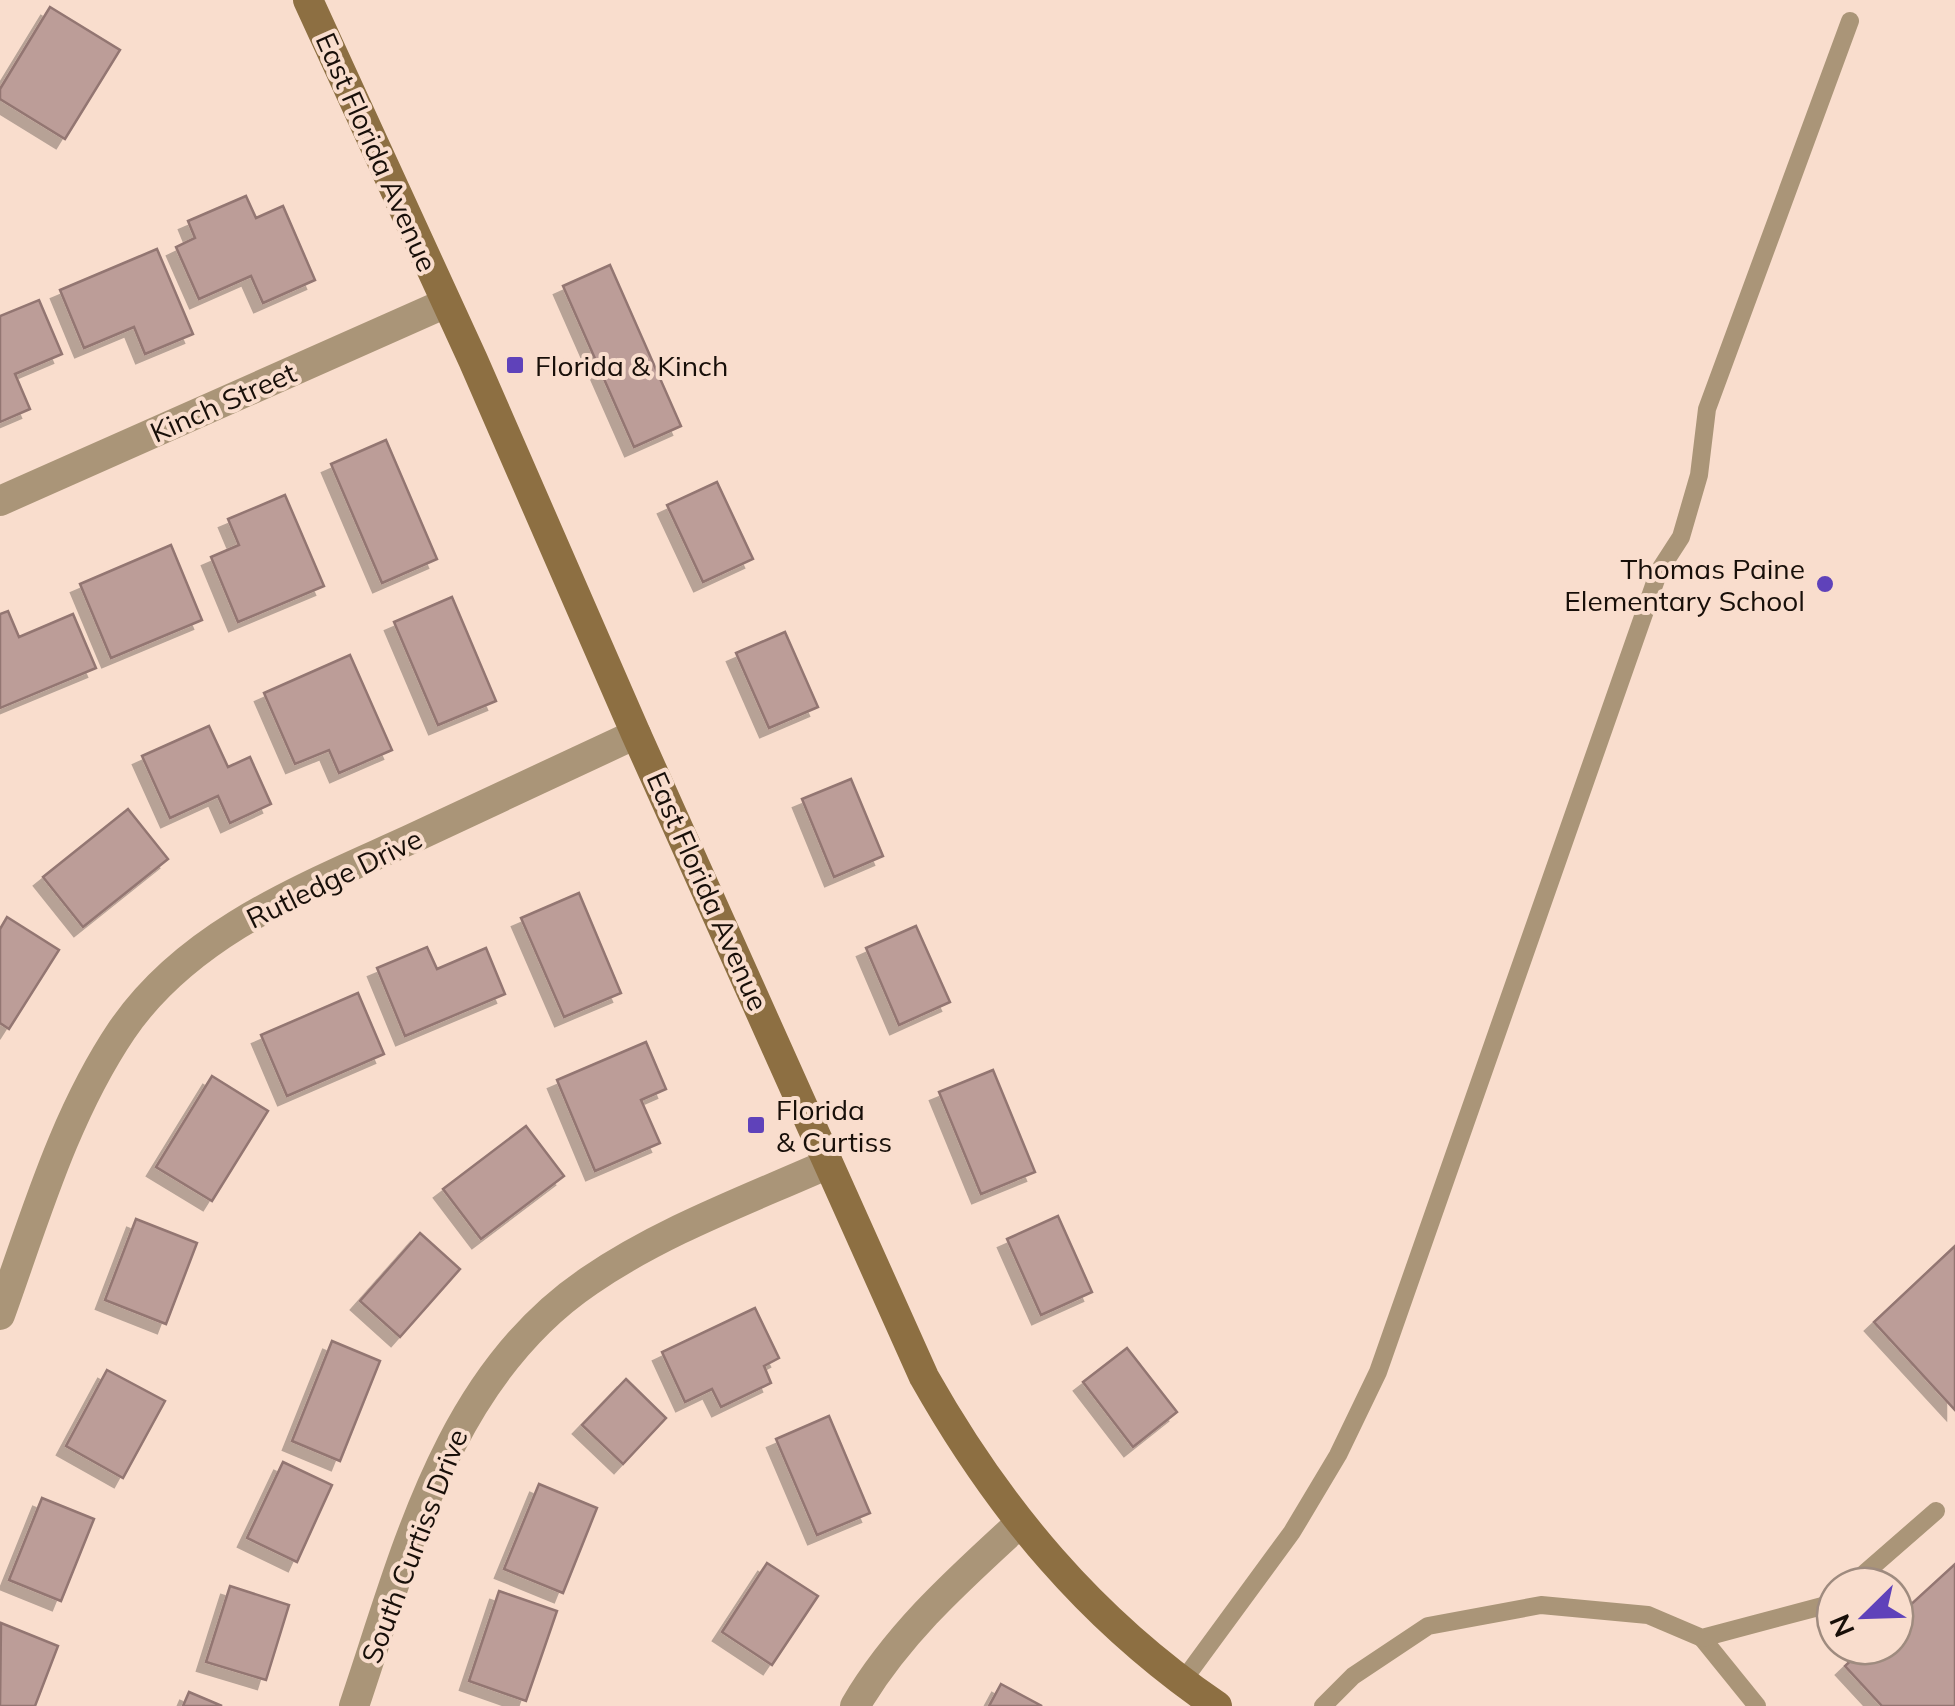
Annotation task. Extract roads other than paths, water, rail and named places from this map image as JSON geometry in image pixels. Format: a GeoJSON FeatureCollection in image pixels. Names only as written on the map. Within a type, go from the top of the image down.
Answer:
{"type":"FeatureCollection","features":[{"type":"Feature","properties":{"kind":"street","name":"East Florida Avenue"},"geometry":{"type":"LineString","coordinates":[[308,0],[924,1378],[948,1420],[1020,1523],[1092,1606],[1182,1682],[1217,1706]]}},
{"type":"Feature","properties":{"kind":"street","name":"Kinch Street"},"geometry":{"type":"LineString","coordinates":[[0,501],[446,302]]}},
{"type":"Feature","properties":{"kind":"street","name":"Rutledge Drive"},"geometry":{"type":"LineString","coordinates":[[0,1315],[61,1145],[91,1080],[125,1026],[158,988],[213,940],[274,902],[636,734]]}},
{"type":"Feature","properties":{"kind":"street","name":"South Curtiss Drive"},"geometry":{"type":"LineString","coordinates":[[354,1706],[434,1478],[466,1413],[506,1360],[544,1318],[603,1272],[650,1244],[828,1164]]}},
{"type":"Feature","properties":{"kind":"street"},"geometry":{"type":"LineString","coordinates":[[854,1706],[888,1654],[920,1615],[1020,1523]]}},
{"type":"Feature","properties":{"kind":"lane"},"geometry":{"type":"LineString","coordinates":[[1182,1682],[1292,1532],[1338,1455],[1378,1372],[1658,571],[1681,537],[1699,476],[1707,409],[1850,21]]}},
{"type":"Feature","properties":{"kind":"lane"},"geometry":{"type":"LineString","coordinates":[[1873,1566],[1936,1511]]}},
{"type":"Feature","properties":{"kind":"lane"},"geometry":{"type":"LineString","coordinates":[[1323,1706],[1353,1676],[1428,1626],[1541,1606],[1648,1616],[1702,1638],[1757,1706]]}},
{"type":"Feature","properties":{"kind":"lane"},"geometry":{"type":"LineString","coordinates":[[1702,1638],[1815,1608]]}},
{"type":"Feature","properties":{"kind":"place","name":"Florida & Kinch"},"geometry":{"type":"Point","coordinates":[515,365]}},
{"type":"Feature","properties":{"kind":"place","name":"Thomas Paine Elementary School"},"geometry":{"type":"Point","coordinates":[1825,584]}},
{"type":"Feature","properties":{"kind":"place","name":"Florida & Curtiss"},"geometry":{"type":"Point","coordinates":[756,1125]}}]}
